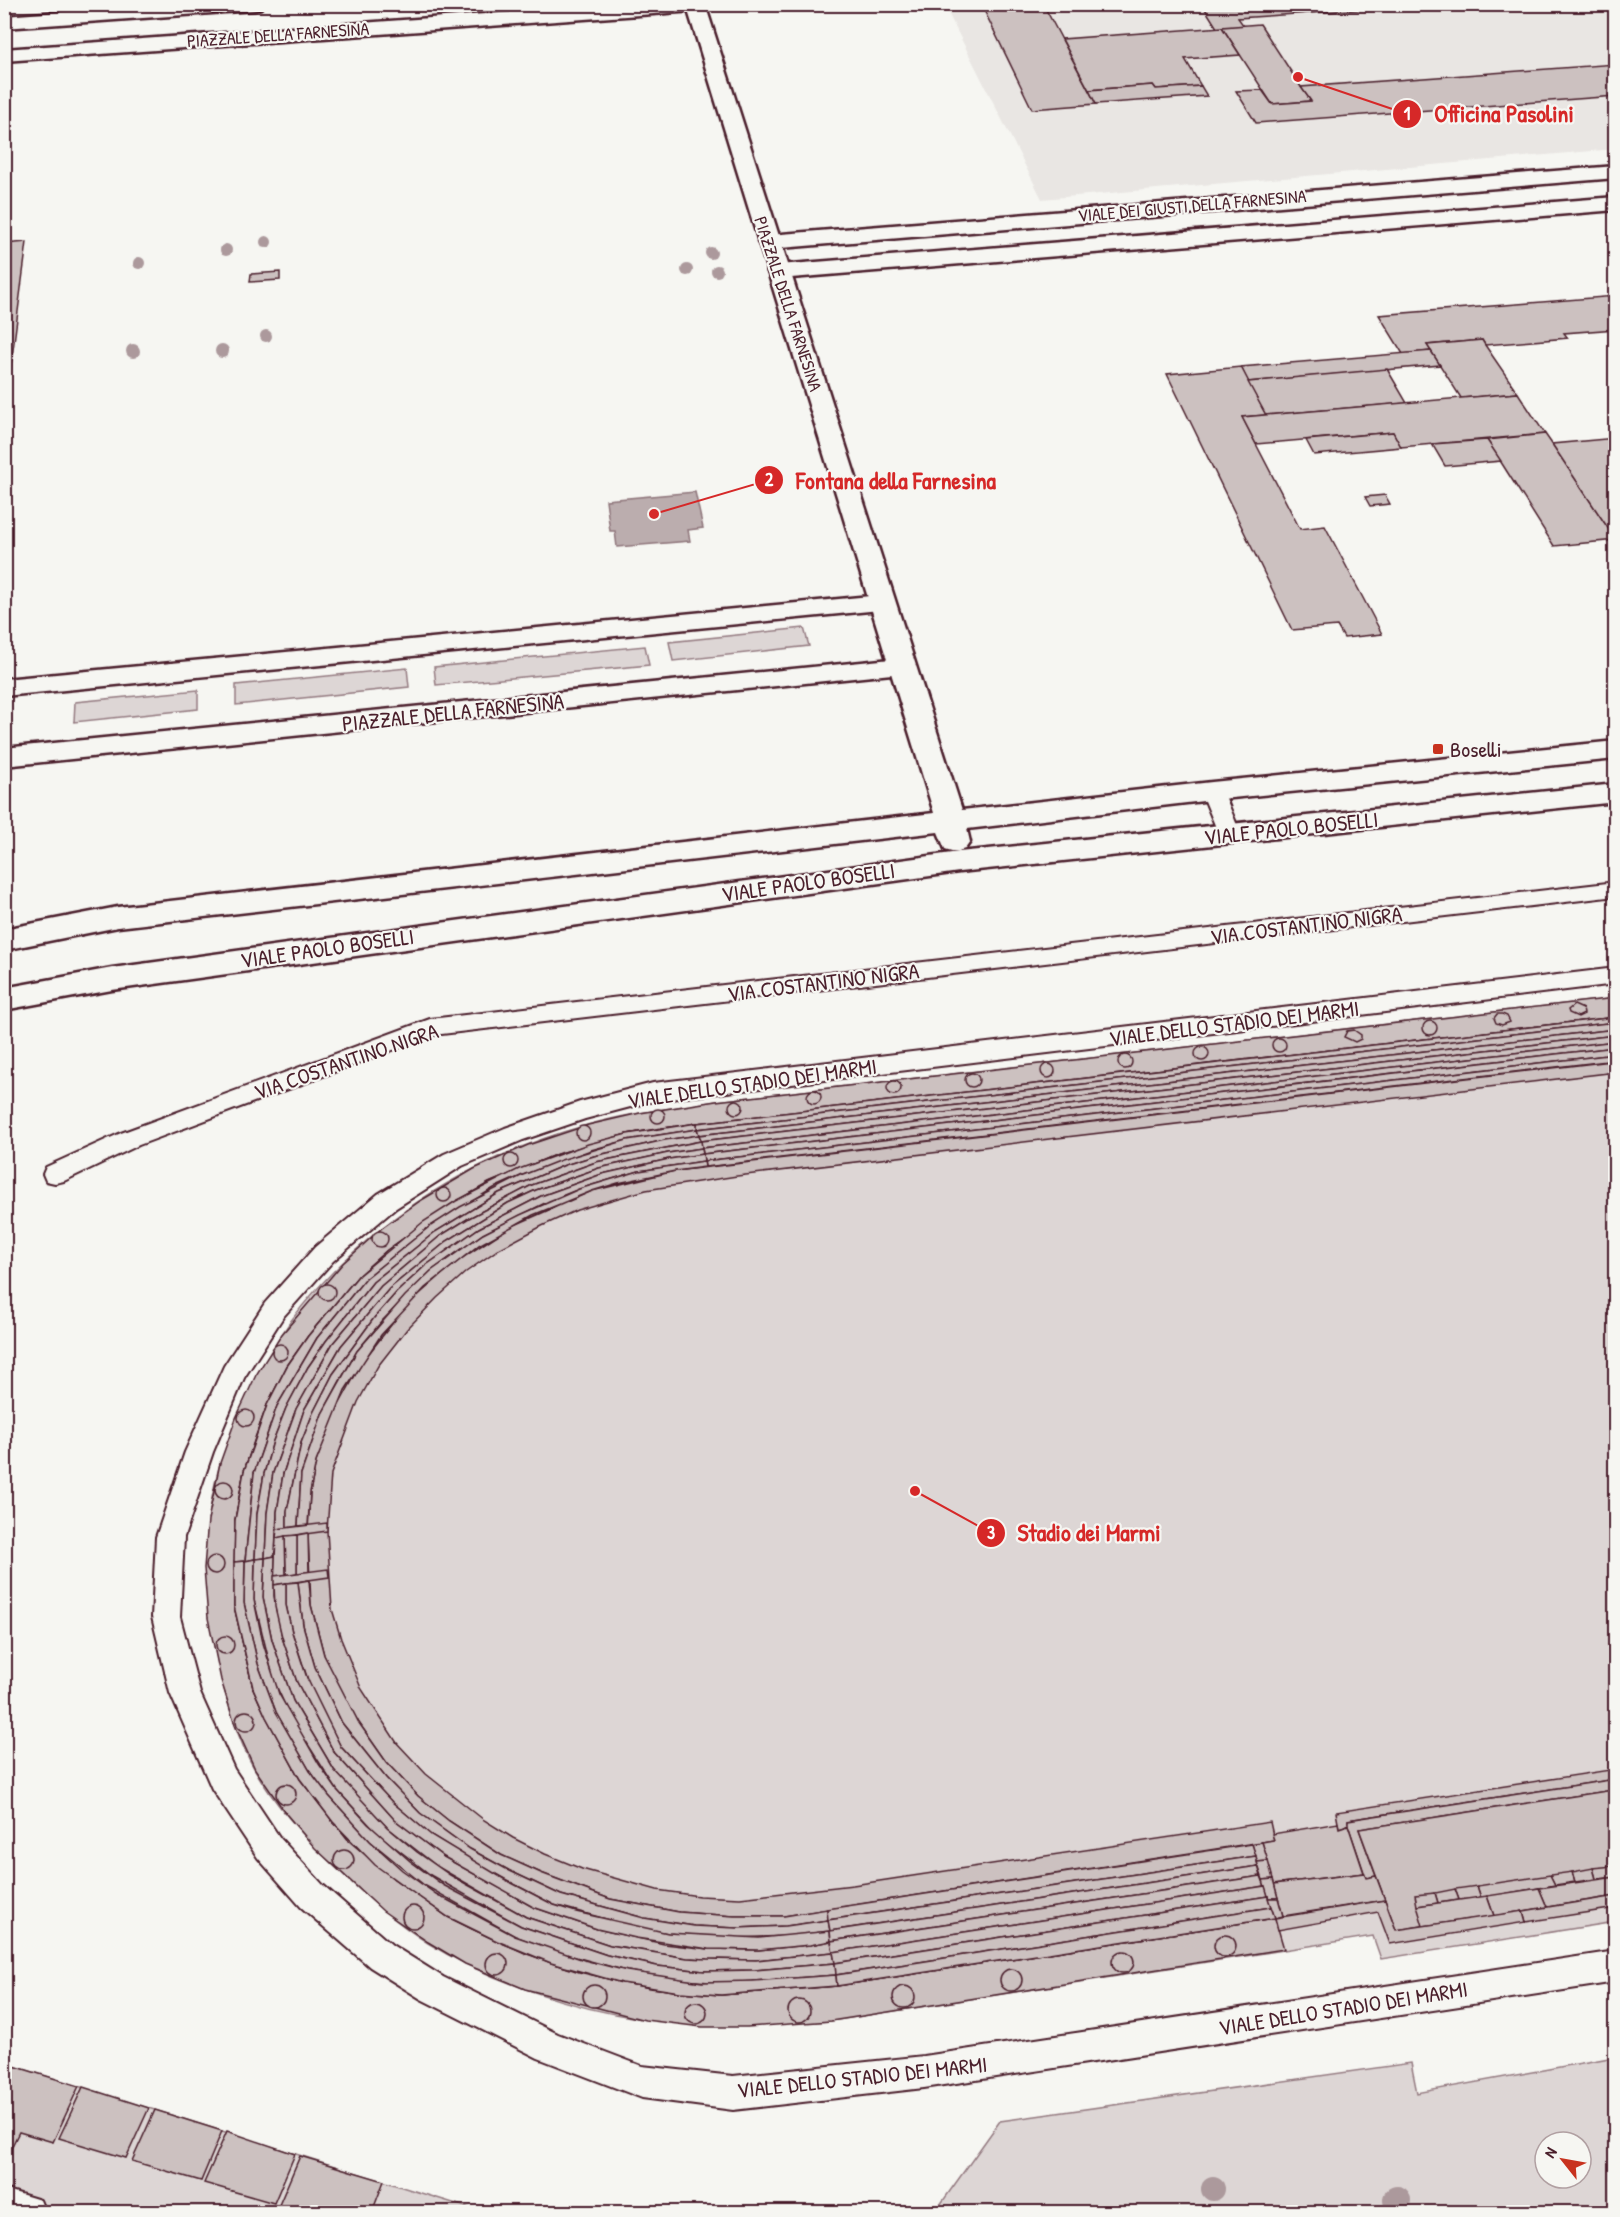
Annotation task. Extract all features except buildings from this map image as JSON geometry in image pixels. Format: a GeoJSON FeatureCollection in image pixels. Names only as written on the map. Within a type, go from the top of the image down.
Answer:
{"type":"FeatureCollection","features":[{"type":"Feature","properties":{"kind":"street","name":"PIAZZALE DELLA FARNESINA"},"geometry":{"type":"LineString","coordinates":[[4,22],[254,4]]}},
{"type":"Feature","properties":{"kind":"street","name":"PIAZZALE DELLA FARNESINA"},"geometry":{"type":"LineString","coordinates":[[4,55],[695,5],[880,603],[951,822],[958,862]]}},
{"type":"Feature","properties":{"kind":"street","name":"VIALE DEI GIUSTI DELLA FARNESINA"},"geometry":{"type":"LineString","coordinates":[[769,242],[1616,172]]}},
{"type":"Feature","properties":{"kind":"street"},"geometry":{"type":"LineString","coordinates":[[1527,179],[1550,208]]}},
{"type":"Feature","properties":{"kind":"street","name":"VIALE DEI GIUSTI DELLA FARNESINA"},"geometry":{"type":"LineString","coordinates":[[779,272],[1616,203]]}},
{"type":"Feature","properties":{"kind":"street"},"geometry":{"type":"LineString","coordinates":[[1185,206],[1201,237]]}},
{"type":"Feature","properties":{"kind":"street"},"geometry":{"type":"LineString","coordinates":[[4,688],[880,603]]}},
{"type":"Feature","properties":{"kind":"street","name":"PIAZZALE DELLA FARNESINA"},"geometry":{"type":"LineString","coordinates":[[4,758],[901,666]]}},
{"type":"Feature","properties":{"kind":"street","name":"VIALE PAOLO BOSELLI"},"geometry":{"type":"LineString","coordinates":[[4,940],[118,917],[1212,791],[1616,750]]}},
{"type":"Feature","properties":{"kind":"street","name":"VIALE PAOLO BOSELLI"},"geometry":{"type":"LineString","coordinates":[[4,999],[112,979],[958,862],[1616,793]]}},
{"type":"Feature","properties":{"kind":"lane"},"geometry":{"type":"LineString","coordinates":[[1212,791],[1230,835]]}},
{"type":"Feature","properties":{"kind":"lane","name":"VIA COSTANTINO NIGRA"},"geometry":{"type":"LineString","coordinates":[[55,1174],[130,1139],[430,1027],[1616,889]]}},
{"type":"Feature","properties":{"kind":"lane","name":"VIALE DELLO STADIO DEI MARMI"},"geometry":{"type":"LineString","coordinates":[[1616,976],[653,1092],[580,1111],[514,1134],[453,1160],[387,1201],[324,1254],[274,1310],[233,1374],[199,1452],[171,1537],[166,1617],[185,1693],[223,1779],[269,1848],[312,1896],[381,1956],[432,1988],[550,2047],[642,2082],[733,2093],[924,2073],[1616,1966]]}},
{"type":"Feature","properties":{"kind":"lane"},"geometry":{"type":"LineString","coordinates":[[4,2206],[28,2212]]}},
{"type":"Feature","properties":{"kind":"shaded area"},"geometry":{"type":"Polygon","coordinates":[[[944,5],[1615,5],[1615,149],[1042,199],[944,5]]]}},
{"type":"Feature","properties":{"kind":"shaded area"},"geometry":{"type":"Polygon","coordinates":[[[695,492],[703,528],[688,530],[690,541],[617,547],[615,531],[610,531],[606,500],[695,492]]]}},
{"type":"Feature","properties":{"kind":"shaded area"},"geometry":{"type":"Polygon","coordinates":[[[804,628],[809,646],[673,661],[669,642],[804,628]]]}},
{"type":"Feature","properties":{"kind":"shaded area"},"geometry":{"type":"Polygon","coordinates":[[[645,646],[649,665],[436,685],[434,667],[645,646]]]}},
{"type":"Feature","properties":{"kind":"shaded area"},"geometry":{"type":"Polygon","coordinates":[[[407,668],[409,687],[236,705],[236,685],[407,668]]]}},
{"type":"Feature","properties":{"kind":"shaded area"},"geometry":{"type":"Polygon","coordinates":[[[198,690],[198,709],[74,722],[75,702],[198,690]]]}},
{"type":"Feature","properties":{"kind":"shaded area"},"geometry":{"type":"Polygon","coordinates":[[[1615,998],[1615,1922],[1381,1959],[1373,1936],[831,2021],[766,2023],[650,2020],[588,2008],[531,1991],[477,1969],[428,1943],[378,1906],[322,1854],[281,1808],[255,1770],[236,1728],[227,1699],[208,1607],[207,1537],[209,1514],[219,1467],[273,1350],[303,1305],[342,1263],[383,1227],[455,1179],[506,1154],[560,1133],[635,1114],[716,1101],[1615,998]]]}},
{"type":"Feature","properties":{"kind":"shaded area"},"geometry":{"type":"Polygon","coordinates":[[[1615,2057],[1615,2212],[935,2212],[1000,2121],[1411,2063],[1417,2093],[1615,2057]]]}},
{"type":"Feature","properties":{"kind":"shaded area"},"geometry":{"type":"Polygon","coordinates":[[[4,2063],[482,2212],[5,2212],[4,2063]]]}},
{"type":"Feature","properties":{"kind":"place","name":"Officina Pasolini"},"geometry":{"type":"Point","coordinates":[1298,77]}},
{"type":"Feature","properties":{"kind":"place","name":"Fontana della Farnesina"},"geometry":{"type":"Point","coordinates":[654,514]}},
{"type":"Feature","properties":{"kind":"place","name":"Boselli"},"geometry":{"type":"Point","coordinates":[1438,749]}},
{"type":"Feature","properties":{"kind":"place","name":"Stadio dei Marmi"},"geometry":{"type":"Point","coordinates":[915,1491]}}]}
